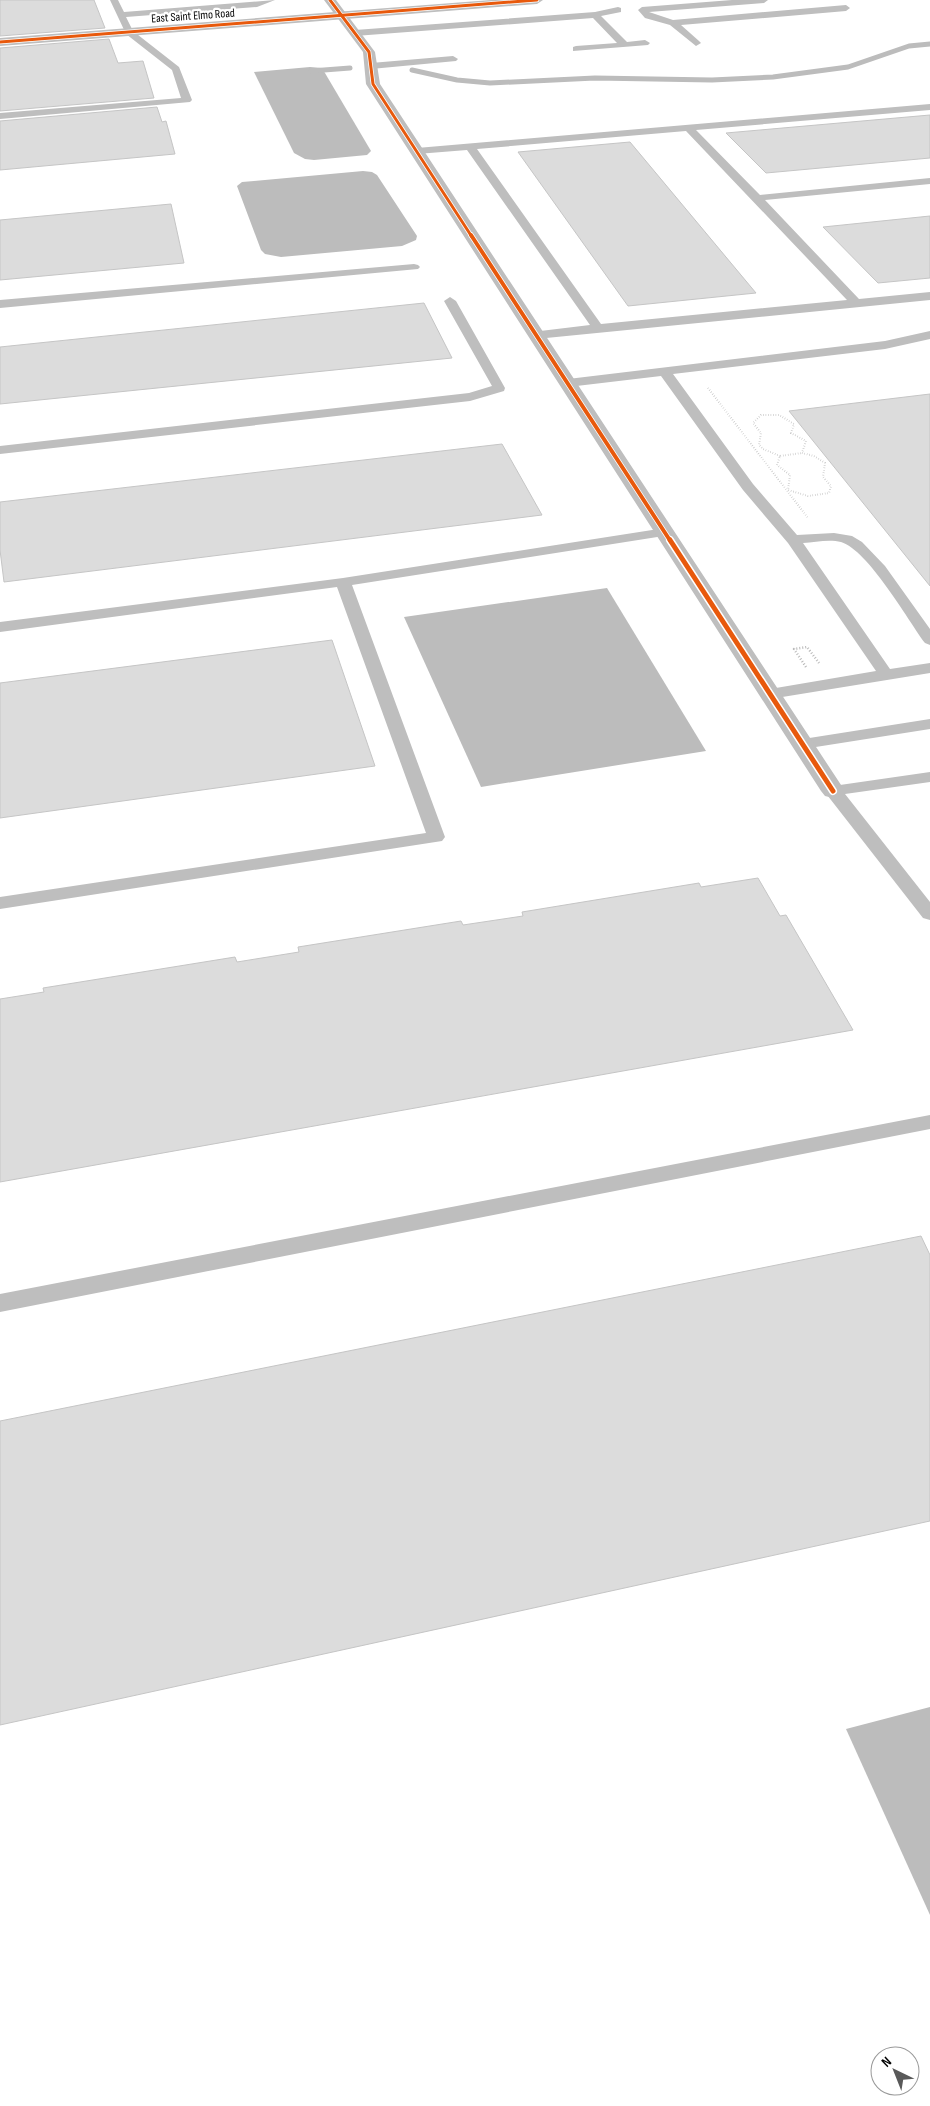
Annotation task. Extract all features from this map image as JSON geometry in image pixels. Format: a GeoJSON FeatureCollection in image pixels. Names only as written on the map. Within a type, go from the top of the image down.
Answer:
{"type":"FeatureCollection","features":[{"type":"Feature","properties":{"kind":"street"},"geometry":{"type":"LineString","coordinates":[[330,0],[369,52],[373,84],[834,791]]}},
{"type":"Feature","properties":{"kind":"street","name":"East Saint Elmo Road"},"geometry":{"type":"LineString","coordinates":[[0,42],[537,0]]}},
{"type":"Feature","properties":{"kind":"lane"},"geometry":{"type":"LineString","coordinates":[[0,116],[187,100],[176,69],[129,32],[114,0]]}},
{"type":"Feature","properties":{"kind":"lane"},"geometry":{"type":"LineString","coordinates":[[120,14],[257,4],[272,0]]}},
{"type":"Feature","properties":{"kind":"lane"},"geometry":{"type":"LineString","coordinates":[[355,34],[764,0]]}},
{"type":"Feature","properties":{"kind":"lane"},"geometry":{"type":"LineString","coordinates":[[608,2],[673,23],[850,11],[835,0]]}},
{"type":"Feature","properties":{"kind":"lane"},"geometry":{"type":"LineString","coordinates":[[595,15],[625,45]]}},
{"type":"Feature","properties":{"kind":"lane"},"geometry":{"type":"LineString","coordinates":[[673,23],[696,43]]}},
{"type":"Feature","properties":{"kind":"lane"},"geometry":{"type":"LineString","coordinates":[[576,49],[645,43]]}},
{"type":"Feature","properties":{"kind":"lane"},"geometry":{"type":"LineString","coordinates":[[371,66],[453,59]]}},
{"type":"Feature","properties":{"kind":"lane"},"geometry":{"type":"LineString","coordinates":[[417,151],[930,107]]}},
{"type":"Feature","properties":{"kind":"lane"},"geometry":{"type":"LineString","coordinates":[[688,128],[856,303]]}},
{"type":"Feature","properties":{"kind":"lane"},"geometry":{"type":"LineString","coordinates":[[470,147],[598,328]]}},
{"type":"Feature","properties":{"kind":"lane"},"geometry":{"type":"LineString","coordinates":[[757,198],[930,181]]}},
{"type":"Feature","properties":{"kind":"lane"},"geometry":{"type":"LineString","coordinates":[[0,304],[414,267]]}},
{"type":"Feature","properties":{"kind":"lane"},"geometry":{"type":"LineString","coordinates":[[536,335],[930,296]]}},
{"type":"Feature","properties":{"kind":"lane"},"geometry":{"type":"LineString","coordinates":[[0,450],[470,397],[499,388],[450,301]]}},
{"type":"Feature","properties":{"kind":"lane"},"geometry":{"type":"LineString","coordinates":[[568,383],[666,373],[885,345],[930,335]]}},
{"type":"Feature","properties":{"kind":"lane"},"geometry":{"type":"LineString","coordinates":[[666,373],[748,487],[793,540],[886,674]]}},
{"type":"Feature","properties":{"kind":"lane"},"geometry":{"type":"LineString","coordinates":[[0,627],[343,582],[665,532]]}},
{"type":"Feature","properties":{"kind":"lane"},"geometry":{"type":"LineString","coordinates":[[793,540],[830,537],[848,539],[862,548],[930,640]]}},
{"type":"Feature","properties":{"kind":"lane"},"geometry":{"type":"LineString","coordinates":[[0,902],[436,837],[343,582]]}},
{"type":"Feature","properties":{"kind":"lane"},"geometry":{"type":"LineString","coordinates":[[770,694],[930,668]]}},
{"type":"Feature","properties":{"kind":"lane"},"geometry":{"type":"LineString","coordinates":[[803,744],[930,724]]}},
{"type":"Feature","properties":{"kind":"lane"},"geometry":{"type":"LineString","coordinates":[[834,791],[930,778]]}},
{"type":"Feature","properties":{"kind":"lane"},"geometry":{"type":"LineString","coordinates":[[834,791],[930,914]]}},
{"type":"Feature","properties":{"kind":"lane"},"geometry":{"type":"LineString","coordinates":[[0,1302],[930,1122]]}},
{"type":"Feature","properties":{"kind":"path"},"geometry":{"type":"LineString","coordinates":[[708,388],[788,490],[812,524]]}},
{"type":"Feature","properties":{"kind":"path"},"geometry":{"type":"LineString","coordinates":[[788,490],[799,495],[814,497],[829,493],[831,490],[823,477],[824,463],[814,456],[802,453],[780,456],[763,449],[759,446],[761,433],[753,424],[760,417],[774,414],[790,420],[794,424],[791,433],[806,441],[802,453]]}},
{"type":"Feature","properties":{"kind":"path"},"geometry":{"type":"LineString","coordinates":[[780,456],[776,465],[790,476],[788,490]]}},
{"type":"Feature","properties":{"kind":"path"},"geometry":{"type":"LineString","coordinates":[[809,672],[794,649],[807,646],[822,667]]}},
{"type":"Feature","properties":{"kind":"shaded area"},"geometry":{"type":"Polygon","coordinates":[[[310,67],[322,68],[371,151],[367,155],[314,160],[305,159],[294,153],[254,72],[310,67]]]}},
{"type":"Feature","properties":{"kind":"shaded area"},"geometry":{"type":"Polygon","coordinates":[[[363,171],[372,172],[377,175],[417,236],[416,240],[402,246],[281,257],[265,254],[261,250],[237,186],[242,182],[363,171]]]}},
{"type":"Feature","properties":{"kind":"shaded area"},"geometry":{"type":"Polygon","coordinates":[[[607,588],[706,751],[481,787],[404,617],[607,588]]]}},
{"type":"Feature","properties":{"kind":"shaded area"},"geometry":{"type":"Polygon","coordinates":[[[930,1707],[930,1915],[846,1729],[930,1707]]]}},
{"type":"Feature","properties":{"kind":"building"},"geometry":{"type":"Polygon","coordinates":[[[0,0],[94,0],[105,28],[0,36],[0,0]]]}},
{"type":"Feature","properties":{"kind":"building"},"geometry":{"type":"Polygon","coordinates":[[[109,39],[118,63],[143,61],[154,98],[0,111],[0,48],[109,39]]]}},
{"type":"Feature","properties":{"kind":"building"},"geometry":{"type":"Polygon","coordinates":[[[157,107],[162,122],[166,121],[175,154],[0,170],[0,121],[157,107]]]}},
{"type":"Feature","properties":{"kind":"building"},"geometry":{"type":"Polygon","coordinates":[[[930,115],[930,158],[766,173],[726,133],[930,115]]]}},
{"type":"Feature","properties":{"kind":"building"},"geometry":{"type":"Polygon","coordinates":[[[630,142],[756,293],[628,306],[518,152],[630,142]]]}},
{"type":"Feature","properties":{"kind":"building"},"geometry":{"type":"Polygon","coordinates":[[[171,204],[184,263],[0,280],[0,220],[171,204]]]}},
{"type":"Feature","properties":{"kind":"building"},"geometry":{"type":"Polygon","coordinates":[[[930,216],[930,278],[878,283],[823,227],[930,216]]]}},
{"type":"Feature","properties":{"kind":"building"},"geometry":{"type":"Polygon","coordinates":[[[424,303],[452,358],[0,404],[0,347],[424,303]]]}},
{"type":"Feature","properties":{"kind":"building"},"geometry":{"type":"Polygon","coordinates":[[[930,394],[930,586],[789,411],[930,394]]]}},
{"type":"Feature","properties":{"kind":"building"},"geometry":{"type":"Polygon","coordinates":[[[502,444],[542,515],[4,582],[0,550],[0,502],[502,444]]]}},
{"type":"Feature","properties":{"kind":"building"},"geometry":{"type":"Polygon","coordinates":[[[332,640],[375,766],[0,818],[0,683],[332,640]]]}},
{"type":"Feature","properties":{"kind":"building"},"geometry":{"type":"Polygon","coordinates":[[[758,878],[780,916],[786,915],[853,1030],[0,1182],[0,999],[44,992],[43,988],[235,957],[237,962],[299,952],[298,947],[461,921],[463,925],[523,916],[522,912],[699,883],[701,887],[758,878]]]}},
{"type":"Feature","properties":{"kind":"building"},"geometry":{"type":"Polygon","coordinates":[[[921,1236],[930,1255],[930,1521],[0,1725],[0,1421],[921,1236]]]}},
{"type":"Feature","properties":{"kind":"waterway"},"geometry":{"type":"LineString","coordinates":[[412,70],[457,80],[490,83],[595,78],[712,80],[773,77],[848,67],[909,46],[930,44]]}},
{"type":"Feature","properties":{"kind":"waterway"},"geometry":{"type":"LineString","coordinates":[[311,71],[350,68]]}},
{"type":"Feature","properties":{"kind":"cycle path"},"geometry":{"type":"LineString","coordinates":[[330,0],[369,52],[373,84],[833,791]]}},
{"type":"Feature","properties":{"kind":"cycle path"},"geometry":{"type":"LineString","coordinates":[[0,42],[537,0]]}}]}
